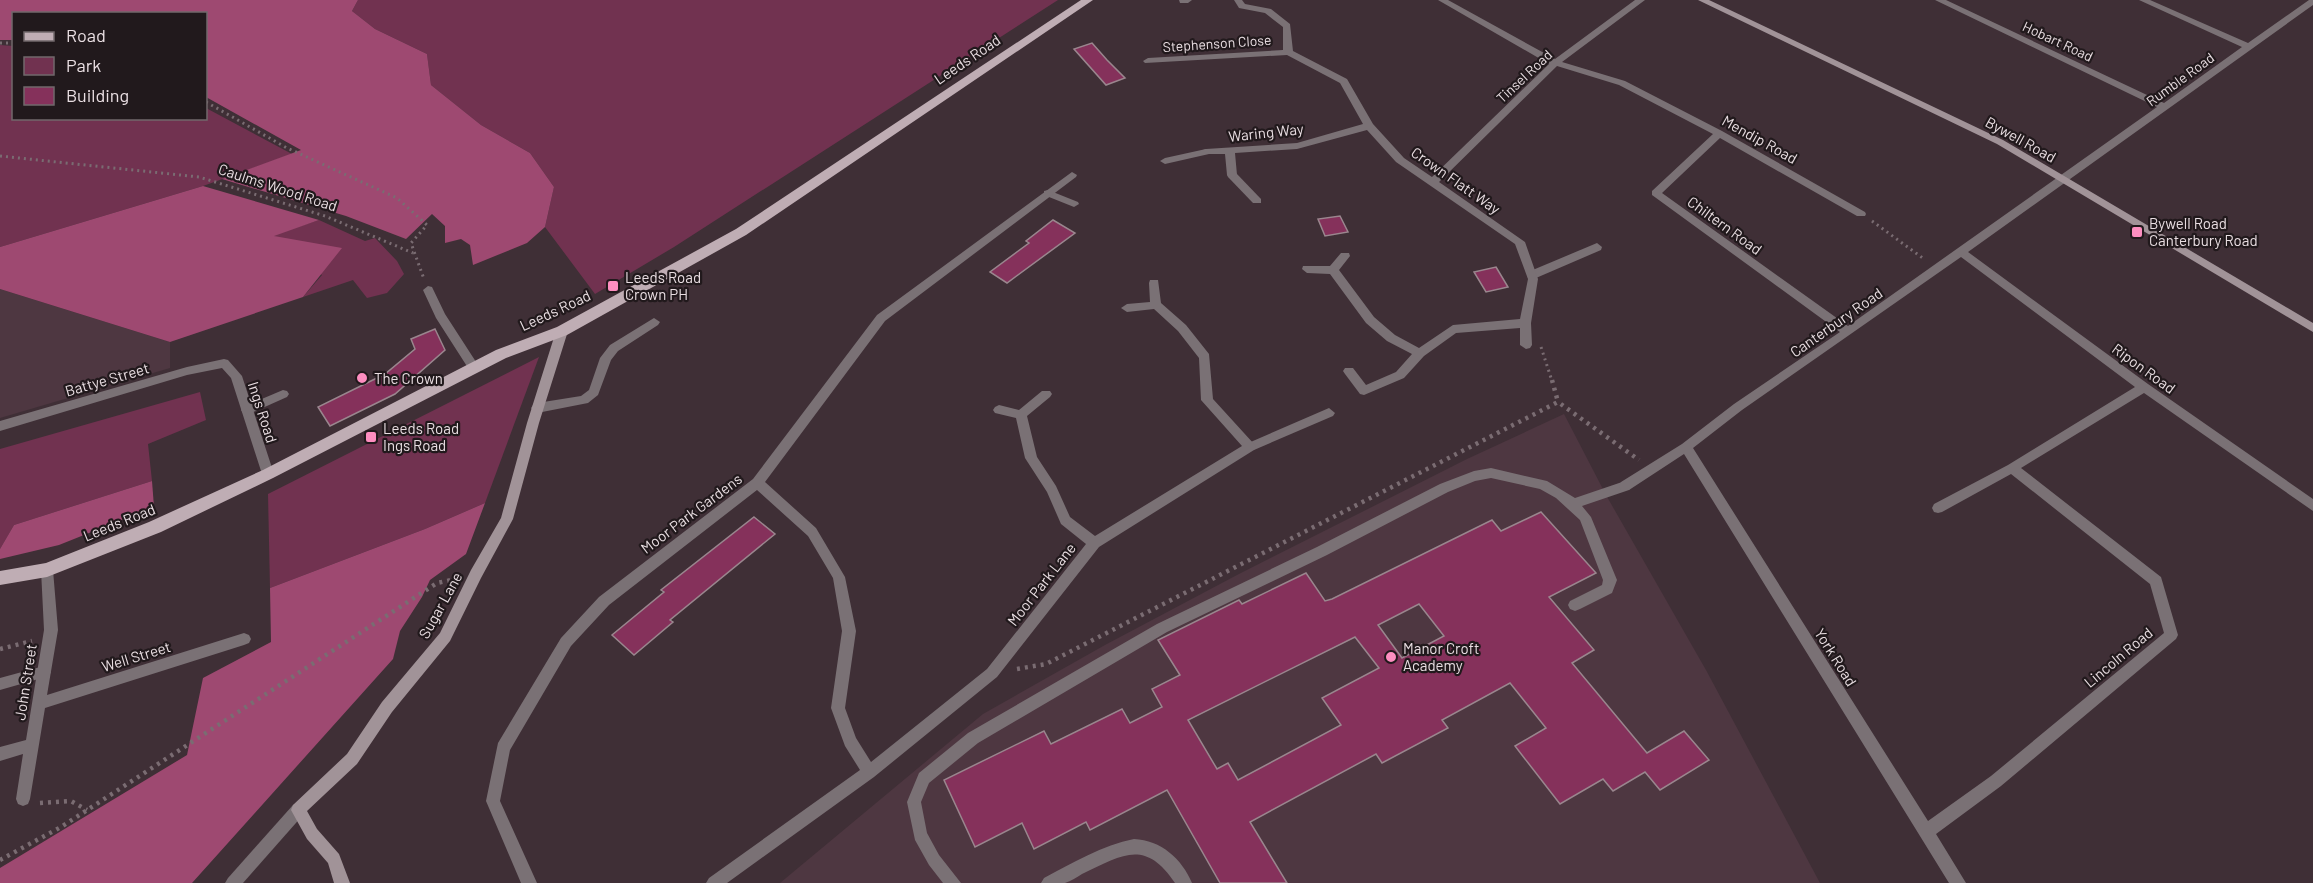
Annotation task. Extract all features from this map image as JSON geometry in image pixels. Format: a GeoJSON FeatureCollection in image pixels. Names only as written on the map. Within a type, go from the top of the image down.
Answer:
{"type":"FeatureCollection","features":[{"type":"Feature","properties":{"kind":"main road","name":"Leeds Road"},"geometry":{"type":"LineString","coordinates":[[0,578],[47,570],[155,527],[268,474],[501,354],[561,331],[741,232],[1088,0]]}},
{"type":"Feature","properties":{"kind":"street"},"geometry":{"type":"LineString","coordinates":[[1238,0],[1242,6],[1268,11],[1287,26],[1288,52]]}},
{"type":"Feature","properties":{"kind":"street","name":"Mendip Road"},"geometry":{"type":"LineString","coordinates":[[1442,0],[1556,63],[1622,83],[1719,133],[1861,214]]}},
{"type":"Feature","properties":{"kind":"street","name":"Tinsel Road"},"geometry":{"type":"LineString","coordinates":[[1434,181],[1556,63],[1641,0]]}},
{"type":"Feature","properties":{"kind":"street","name":"Bywell Road"},"geometry":{"type":"LineString","coordinates":[[1702,0],[2000,141],[2313,328]]}},
{"type":"Feature","properties":{"kind":"street","name":"Hobart Road"},"geometry":{"type":"LineString","coordinates":[[1939,0],[2165,107]]}},
{"type":"Feature","properties":{"kind":"street"},"geometry":{"type":"LineString","coordinates":[[2143,0],[2248,46]]}},
{"type":"Feature","properties":{"kind":"street","name":"Rumble Road"},"geometry":{"type":"LineString","coordinates":[[2062,179],[2313,1]]}},
{"type":"Feature","properties":{"kind":"street","name":"Stephenson Close"},"geometry":{"type":"LineString","coordinates":[[1148,61],[1288,52]]}},
{"type":"Feature","properties":{"kind":"street","name":"Crown Flatt Way"},"geometry":{"type":"LineString","coordinates":[[1288,52],[1344,81],[1369,126],[1400,160],[1434,181],[1520,242],[1533,279],[1525,323],[1526,345]]}},
{"type":"Feature","properties":{"kind":"street","name":"Waring Way"},"geometry":{"type":"LineString","coordinates":[[1165,161],[1206,152],[1297,146],[1369,126]]}},
{"type":"Feature","properties":{"kind":"street","name":"Chiltern Road"},"geometry":{"type":"LineString","coordinates":[[1719,133],[1656,193],[1848,332]]}},
{"type":"Feature","properties":{"kind":"street"},"geometry":{"type":"LineString","coordinates":[[1230,151],[1232,175],[1257,201]]}},
{"type":"Feature","properties":{"kind":"street","name":"Moor Park Gardens"},"geometry":{"type":"LineString","coordinates":[[529,883],[494,801],[503,748],[566,642],[604,600],[757,483],[881,318],[1072,175]]}},
{"type":"Feature","properties":{"kind":"street","name":"Canterbury Road"},"geometry":{"type":"LineString","coordinates":[[1573,504],[1625,486],[1686,447],[1738,407],[1848,332],[2062,179]]}},
{"type":"Feature","properties":{"kind":"street"},"geometry":{"type":"LineString","coordinates":[[1048,193],[1074,204]]}},
{"type":"Feature","properties":{"kind":"street"},"geometry":{"type":"LineString","coordinates":[[1532,275],[1597,247]]}},
{"type":"Feature","properties":{"kind":"street","name":"Ripon Road"},"geometry":{"type":"LineString","coordinates":[[1960,251],[2144,387],[2313,506]]}},
{"type":"Feature","properties":{"kind":"street"},"geometry":{"type":"LineString","coordinates":[[1333,270],[1345,256]]}},
{"type":"Feature","properties":{"kind":"street"},"geometry":{"type":"LineString","coordinates":[[1307,269],[1333,270]]}},
{"type":"Feature","properties":{"kind":"street"},"geometry":{"type":"LineString","coordinates":[[1333,270],[1370,320],[1391,338],[1420,353]]}},
{"type":"Feature","properties":{"kind":"street"},"geometry":{"type":"LineString","coordinates":[[1154,283],[1155,305]]}},
{"type":"Feature","properties":{"kind":"street"},"geometry":{"type":"LineString","coordinates":[[428,290],[440,315],[474,368]]}},
{"type":"Feature","properties":{"kind":"street"},"geometry":{"type":"LineString","coordinates":[[1127,308],[1155,305],[1182,328],[1205,357],[1207,400],[1250,447]]}},
{"type":"Feature","properties":{"kind":"street"},"geometry":{"type":"LineString","coordinates":[[537,408],[584,400],[594,392],[606,358],[614,348],[654,322]]}},
{"type":"Feature","properties":{"kind":"street"},"geometry":{"type":"LineString","coordinates":[[1349,371],[1364,391],[1400,375],[1420,353],[1453,329],[1525,323]]}},
{"type":"Feature","properties":{"kind":"street","name":"Sugar Lane"},"geometry":{"type":"LineString","coordinates":[[298,810],[352,759],[387,707],[445,637],[476,574],[507,519],[537,408],[561,331]]}},
{"type":"Feature","properties":{"kind":"street","name":"Ings Road"},"geometry":{"type":"LineString","coordinates":[[224,363],[236,376],[268,474]]}},
{"type":"Feature","properties":{"kind":"street","name":"Battye Street"},"geometry":{"type":"LineString","coordinates":[[0,426],[187,371],[224,363]]}},
{"type":"Feature","properties":{"kind":"street"},"geometry":{"type":"LineString","coordinates":[[1938,508],[2012,468],[2144,387]]}},
{"type":"Feature","properties":{"kind":"street"},"geometry":{"type":"LineString","coordinates":[[247,410],[283,394]]}},
{"type":"Feature","properties":{"kind":"street"},"geometry":{"type":"LineString","coordinates":[[1021,415],[1046,394]]}},
{"type":"Feature","properties":{"kind":"street"},"geometry":{"type":"LineString","coordinates":[[999,410],[1021,415]]}},
{"type":"Feature","properties":{"kind":"street","name":"Moor Park Lane"},"geometry":{"type":"LineString","coordinates":[[714,883],[869,772],[992,673],[1094,543],[1250,447],[1329,413]]}},
{"type":"Feature","properties":{"kind":"street"},"geometry":{"type":"LineString","coordinates":[[1021,415],[1031,458],[1052,490],[1065,520],[1094,543]]}},
{"type":"Feature","properties":{"kind":"street","name":"York Road"},"geometry":{"type":"LineString","coordinates":[[1686,447],[1958,883]]}},
{"type":"Feature","properties":{"kind":"street","name":"Lincoln Road"},"geometry":{"type":"LineString","coordinates":[[1927,831],[1996,781],[2171,635],[2156,581],[2012,468]]}},
{"type":"Feature","properties":{"kind":"street"},"geometry":{"type":"LineString","coordinates":[[953,883],[934,860],[920,835],[914,802],[924,778],[973,738],[1162,628],[1322,551],[1444,488],[1474,476],[1491,473],[1543,485],[1573,504],[1585,517],[1610,580],[1606,589],[1575,605]]}},
{"type":"Feature","properties":{"kind":"street"},"geometry":{"type":"LineString","coordinates":[[757,483],[812,532],[839,577],[849,631],[838,708],[850,741],[869,772]]}},
{"type":"Feature","properties":{"kind":"street","name":"John Street"},"geometry":{"type":"LineString","coordinates":[[23,799],[50,636],[47,570]]}},
{"type":"Feature","properties":{"kind":"street","name":"Well Street"},"geometry":{"type":"LineString","coordinates":[[39,704],[244,639]]}},
{"type":"Feature","properties":{"kind":"street"},"geometry":{"type":"LineString","coordinates":[[0,684],[44,672]]}},
{"type":"Feature","properties":{"kind":"street"},"geometry":{"type":"LineString","coordinates":[[0,754],[32,745]]}},
{"type":"Feature","properties":{"kind":"street"},"geometry":{"type":"LineString","coordinates":[[232,883],[298,810],[312,834],[334,859],[342,883]]}},
{"type":"Feature","properties":{"kind":"street"},"geometry":{"type":"LineString","coordinates":[[1049,883],[1133,846],[1149,849],[1162,855],[1177,869],[1184,883]]}},
{"type":"Feature","properties":{"kind":"path"},"geometry":{"type":"LineString","coordinates":[[207,103],[287,148],[397,198],[427,225],[411,243],[428,290]]}},
{"type":"Feature","properties":{"kind":"path","name":"Caulms Wood Road"},"geometry":{"type":"LineString","coordinates":[[0,156],[200,177],[314,212],[413,253]]}},
{"type":"Feature","properties":{"kind":"path"},"geometry":{"type":"LineString","coordinates":[[1861,214],[1937,268]]}},
{"type":"Feature","properties":{"kind":"path"},"geometry":{"type":"LineString","coordinates":[[1526,345],[1543,348],[1558,402]]}},
{"type":"Feature","properties":{"kind":"path"},"geometry":{"type":"LineString","coordinates":[[0,860],[61,827],[437,583],[476,574]]}},
{"type":"Feature","properties":{"kind":"path"},"geometry":{"type":"LineString","coordinates":[[0,650],[50,636]]}},
{"type":"Feature","properties":{"kind":"path"},"geometry":{"type":"LineString","coordinates":[[23,799],[20,805],[71,801],[87,810]]}},
{"type":"Feature","properties":{"kind":"shaded area"},"geometry":{"type":"Polygon","coordinates":[[[0,0],[358,0],[352,11],[375,29],[427,54],[431,85],[481,125],[530,153],[554,187],[545,227],[527,243],[473,265],[470,245],[461,239],[445,243],[445,226],[432,214],[406,239],[346,216],[222,179],[301,150],[207,98],[207,12],[12,12],[12,40],[0,40],[0,0]]]}},
{"type":"Feature","properties":{"kind":"shaded area"},"geometry":{"type":"Polygon","coordinates":[[[203,186],[319,220],[274,236],[342,248],[303,297],[170,342],[0,289],[0,247],[203,186]]]}},
{"type":"Feature","properties":{"kind":"shaded area"},"geometry":{"type":"Polygon","coordinates":[[[0,289],[170,342],[170,368],[0,418],[0,289]]]}},
{"type":"Feature","properties":{"kind":"shaded area","name":"Manor Croft Academy"},"geometry":{"type":"Polygon","coordinates":[[[1564,414],[1606,495],[1706,670],[1820,883],[780,883],[983,714],[1105,645],[1237,575],[1467,459],[1564,414]]]}},
{"type":"Feature","properties":{"kind":"shaded area"},"geometry":{"type":"Polygon","coordinates":[[[152,481],[154,507],[59,545],[0,559],[0,549],[14,525],[152,481]]]}},
{"type":"Feature","properties":{"kind":"shaded area"},"geometry":{"type":"Polygon","coordinates":[[[485,503],[466,554],[430,580],[400,631],[393,659],[192,883],[0,883],[0,868],[187,755],[203,678],[271,642],[270,588],[425,529],[485,503]]]}},
{"type":"Feature","properties":{"kind":"green space"},"geometry":{"type":"Polygon","coordinates":[[[358,0],[1058,0],[674,247],[595,294],[545,227],[554,187],[530,153],[481,125],[431,85],[427,54],[375,29],[352,11],[358,0]]]}},
{"type":"Feature","properties":{"kind":"green space"},"geometry":{"type":"Polygon","coordinates":[[[0,45],[12,46],[12,120],[207,120],[207,109],[292,154],[203,186],[0,247],[0,45]]]}},
{"type":"Feature","properties":{"kind":"green space"},"geometry":{"type":"Polygon","coordinates":[[[319,220],[365,241],[375,238],[397,261],[404,274],[387,293],[367,298],[353,280],[303,297],[322,275],[273,235],[319,220]]]}},
{"type":"Feature","properties":{"kind":"green space"},"geometry":{"type":"Polygon","coordinates":[[[539,357],[485,503],[425,529],[270,588],[268,494],[539,357]]]}},
{"type":"Feature","properties":{"kind":"green space"},"geometry":{"type":"Polygon","coordinates":[[[200,392],[206,420],[148,444],[152,481],[14,525],[0,549],[0,449],[200,392]]]}},
{"type":"Feature","properties":{"kind":"building"},"geometry":{"type":"Polygon","coordinates":[[[1092,43],[1125,78],[1106,85],[1074,49],[1092,43]]]}},
{"type":"Feature","properties":{"kind":"building"},"geometry":{"type":"Polygon","coordinates":[[[1340,216],[1348,232],[1325,236],[1318,219],[1340,216]]]}},
{"type":"Feature","properties":{"kind":"building"},"geometry":{"type":"Polygon","coordinates":[[[1053,220],[1075,233],[1007,283],[990,272],[1029,243],[1026,241],[1053,220]]]}},
{"type":"Feature","properties":{"kind":"building"},"geometry":{"type":"Polygon","coordinates":[[[1496,267],[1508,287],[1486,292],[1474,272],[1496,267]]]}},
{"type":"Feature","properties":{"kind":"building"},"geometry":{"type":"Polygon","coordinates":[[[435,329],[445,350],[395,394],[330,426],[318,407],[385,374],[415,349],[411,339],[435,329]]]}},
{"type":"Feature","properties":{"kind":"building"},"geometry":{"type":"Polygon","coordinates":[[[1541,512],[1596,573],[1549,597],[1594,650],[1572,663],[1647,753],[1684,731],[1709,760],[1660,790],[1645,772],[1613,791],[1603,779],[1560,804],[1515,746],[1546,728],[1510,683],[1442,720],[1448,728],[1382,763],[1376,754],[1250,822],[1287,883],[1220,883],[1167,790],[1090,830],[1086,822],[1034,849],[1022,823],[975,847],[944,780],[1044,731],[1051,744],[1122,709],[1130,723],[1162,707],[1152,689],[1180,675],[1158,640],[1239,600],[1242,604],[1306,573],[1325,601],[1492,520],[1501,531],[1541,512]],[[1419,604],[1378,625],[1402,658],[1444,636],[1419,604]],[[1355,637],[1188,720],[1217,769],[1228,763],[1238,780],[1341,725],[1322,698],[1379,668],[1355,637]]]}},
{"type":"Feature","properties":{"kind":"building"},"geometry":{"type":"Polygon","coordinates":[[[754,517],[775,534],[670,620],[673,622],[634,655],[612,635],[664,592],[661,590],[754,517]]]}},
{"type":"Feature","properties":{"kind":"place","name":"Bywell Road Canterbury Road"},"geometry":{"type":"Point","coordinates":[2137,232]}},
{"type":"Feature","properties":{"kind":"place","name":"Leeds Road Crown PH"},"geometry":{"type":"Point","coordinates":[613,286]}},
{"type":"Feature","properties":{"kind":"place","name":"The Crown"},"geometry":{"type":"Point","coordinates":[362,378]}},
{"type":"Feature","properties":{"kind":"place","name":"Leeds Road Ings Road"},"geometry":{"type":"Point","coordinates":[371,437]}},
{"type":"Feature","properties":{"kind":"place","name":"Manor Croft Academy"},"geometry":{"type":"Point","coordinates":[1391,657]}}]}
